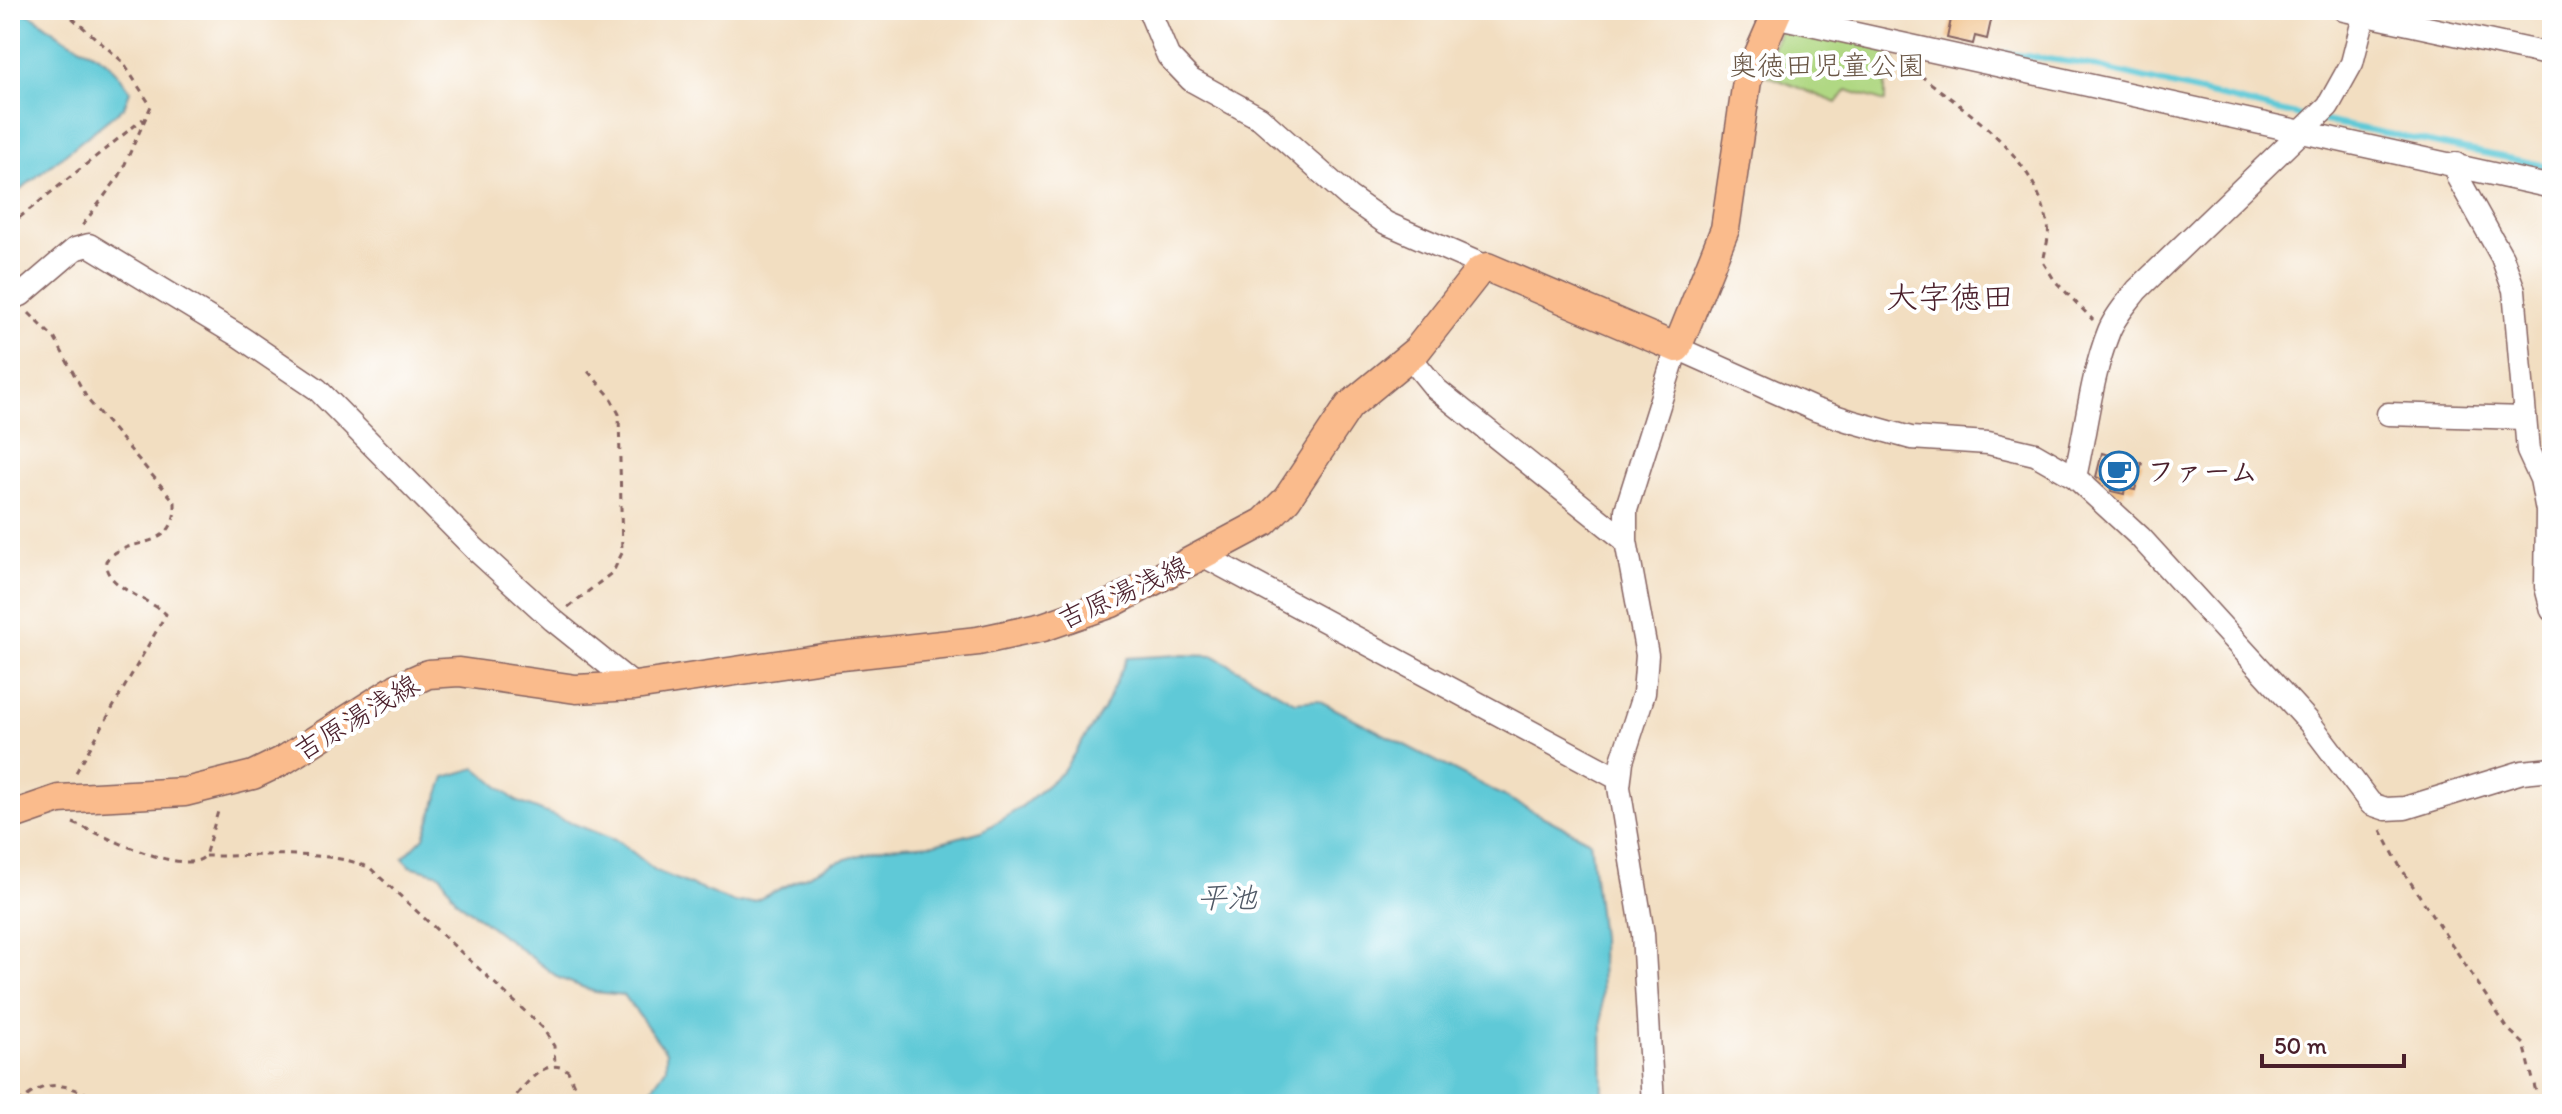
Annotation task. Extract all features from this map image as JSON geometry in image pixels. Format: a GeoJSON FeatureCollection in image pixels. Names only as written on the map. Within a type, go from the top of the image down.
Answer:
{"type":"FeatureCollection","features":[{"type":"Feature","properties":{"kind":"main road"},"geometry":{"type":"LineString","coordinates":[[1487,267],[1677,348],[1725,229],[1740,108],[1757,50],[1776,13]]}},
{"type":"Feature","properties":{"kind":"main road","name":"吉原湯浅線"},"geometry":{"type":"LineString","coordinates":[[10,816],[59,799],[185,792],[222,785],[284,760],[397,688],[428,674],[459,672],[576,689],[635,686],[823,658],[978,641],[1043,627],[1112,603],[1252,531],[1274,514],[1349,406],[1410,357],[1479,271],[1487,267]]}},
{"type":"Feature","properties":{"kind":"street"},"geometry":{"type":"LineString","coordinates":[[1149,10],[1168,56],[1191,80],[1260,118],[1349,197],[1386,223],[1487,267]]}},
{"type":"Feature","properties":{"kind":"street"},"geometry":{"type":"LineString","coordinates":[[1776,13],[2552,187]]}},
{"type":"Feature","properties":{"kind":"street"},"geometry":{"type":"LineString","coordinates":[[2075,477],[2109,330],[2137,290],[2328,106],[2344,79],[2354,13],[2552,55]]}},
{"type":"Feature","properties":{"kind":"street"},"geometry":{"type":"LineString","coordinates":[[2456,164],[2458,178],[2512,281],[2528,451],[2541,479],[2547,511],[2546,587],[2552,610]]}},
{"type":"Feature","properties":{"kind":"street"},"geometry":{"type":"LineString","coordinates":[[14,297],[75,249],[93,247],[239,336],[317,389],[475,549],[553,620],[635,686]]}},
{"type":"Feature","properties":{"kind":"street"},"geometry":{"type":"LineString","coordinates":[[1653,1104],[1643,934],[1620,804],[1619,779],[1644,693],[1646,664],[1646,638],[1626,541],[1629,493],[1677,348],[1828,414],[1911,438],[1988,443],[2035,454],[2075,477],[2140,537],[2309,722],[2363,796],[2378,807],[2394,810],[2522,772],[2552,769]]}},
{"type":"Feature","properties":{"kind":"street"},"geometry":{"type":"LineString","coordinates":[[1410,357],[1436,389],[1626,541]]}},
{"type":"Feature","properties":{"kind":"street"},"geometry":{"type":"LineString","coordinates":[[2388,414],[2524,418]]}},
{"type":"Feature","properties":{"kind":"street"},"geometry":{"type":"LineString","coordinates":[[1204,556],[1619,779]]}},
{"type":"Feature","properties":{"kind":"path"},"geometry":{"type":"LineString","coordinates":[[63,10],[130,69],[150,102],[120,175],[80,229],[91,235],[93,247]]}},
{"type":"Feature","properties":{"kind":"path"},"geometry":{"type":"LineString","coordinates":[[1904,62],[2005,141],[2035,187],[2049,227],[2043,262],[2085,315],[2109,330]]}},
{"type":"Feature","properties":{"kind":"path"},"geometry":{"type":"LineString","coordinates":[[10,225],[148,113]]}},
{"type":"Feature","properties":{"kind":"path"},"geometry":{"type":"LineString","coordinates":[[14,297],[55,339],[88,400],[175,502],[174,518],[166,533],[114,552],[106,561],[106,571],[113,580],[166,614],[75,774]]}},
{"type":"Feature","properties":{"kind":"path"},"geometry":{"type":"LineString","coordinates":[[553,620],[613,572],[624,545],[619,414],[609,395],[586,369]]}},
{"type":"Feature","properties":{"kind":"path"},"geometry":{"type":"LineString","coordinates":[[205,856],[222,785]]}},
{"type":"Feature","properties":{"kind":"path"},"geometry":{"type":"LineString","coordinates":[[2363,796],[2399,865],[2508,1029],[2524,1044],[2539,1104]]}},
{"type":"Feature","properties":{"kind":"path"},"geometry":{"type":"LineString","coordinates":[[66,820],[169,861],[190,865],[205,856],[322,857],[357,862],[370,868],[542,1027],[554,1046],[555,1065]]}},
{"type":"Feature","properties":{"kind":"path"},"geometry":{"type":"LineString","coordinates":[[509,1104],[544,1068],[555,1065],[568,1071],[582,1104]]}},
{"type":"Feature","properties":{"kind":"path"},"geometry":{"type":"LineString","coordinates":[[18,1104],[45,1085],[55,1084],[109,1104]]}},
{"type":"Feature","properties":{"kind":"green space","name":"奥徳田児童公園"},"geometry":{"type":"Polygon","coordinates":[[[1783,24],[1865,40],[1896,60],[1885,86],[1885,102],[1847,90],[1837,103],[1761,73],[1783,24]]]}},
{"type":"Feature","properties":{"kind":"water"},"geometry":{"type":"Polygon","coordinates":[[[10,10],[32,16],[101,58],[130,91],[124,107],[10,198],[10,10]]]}},
{"type":"Feature","properties":{"kind":"water","name":"平池"},"geometry":{"type":"Polygon","coordinates":[[[1214,656],[1295,702],[1318,700],[1590,841],[1601,938],[1603,1104],[620,1104],[635,1094],[647,1095],[666,1068],[666,1052],[624,995],[595,992],[559,978],[457,901],[440,874],[410,866],[403,858],[424,837],[445,777],[476,768],[516,801],[620,842],[656,871],[735,903],[755,901],[833,863],[887,847],[934,844],[982,831],[1020,808],[1062,772],[1103,710],[1127,658],[1214,656]]]}},
{"type":"Feature","properties":{"kind":"building"},"geometry":{"type":"Polygon","coordinates":[[[1953,10],[1992,16],[1987,39],[1975,36],[1973,44],[1947,38],[1953,10]]]}},
{"type":"Feature","properties":{"kind":"building","name":"ファーム"},"geometry":{"type":"Polygon","coordinates":[[[2102,453],[2142,463],[2135,490],[2125,488],[2124,494],[2111,491],[2110,483],[2096,477],[2102,453]]]}},
{"type":"Feature","properties":{"kind":"waterway"},"geometry":{"type":"LineString","coordinates":[[2005,53],[2084,64],[2309,118]]}},
{"type":"Feature","properties":{"kind":"waterway"},"geometry":{"type":"LineString","coordinates":[[2320,120],[2552,167]]}},
{"type":"Feature","properties":{"kind":"place","name":"ファーム"},"geometry":{"type":"Point","coordinates":[2119,471]}},
{"type":"Feature","properties":{"kind":"district","name":"大字徳田"},"geometry":{"type":"Point","coordinates":[1950,297]}}]}
